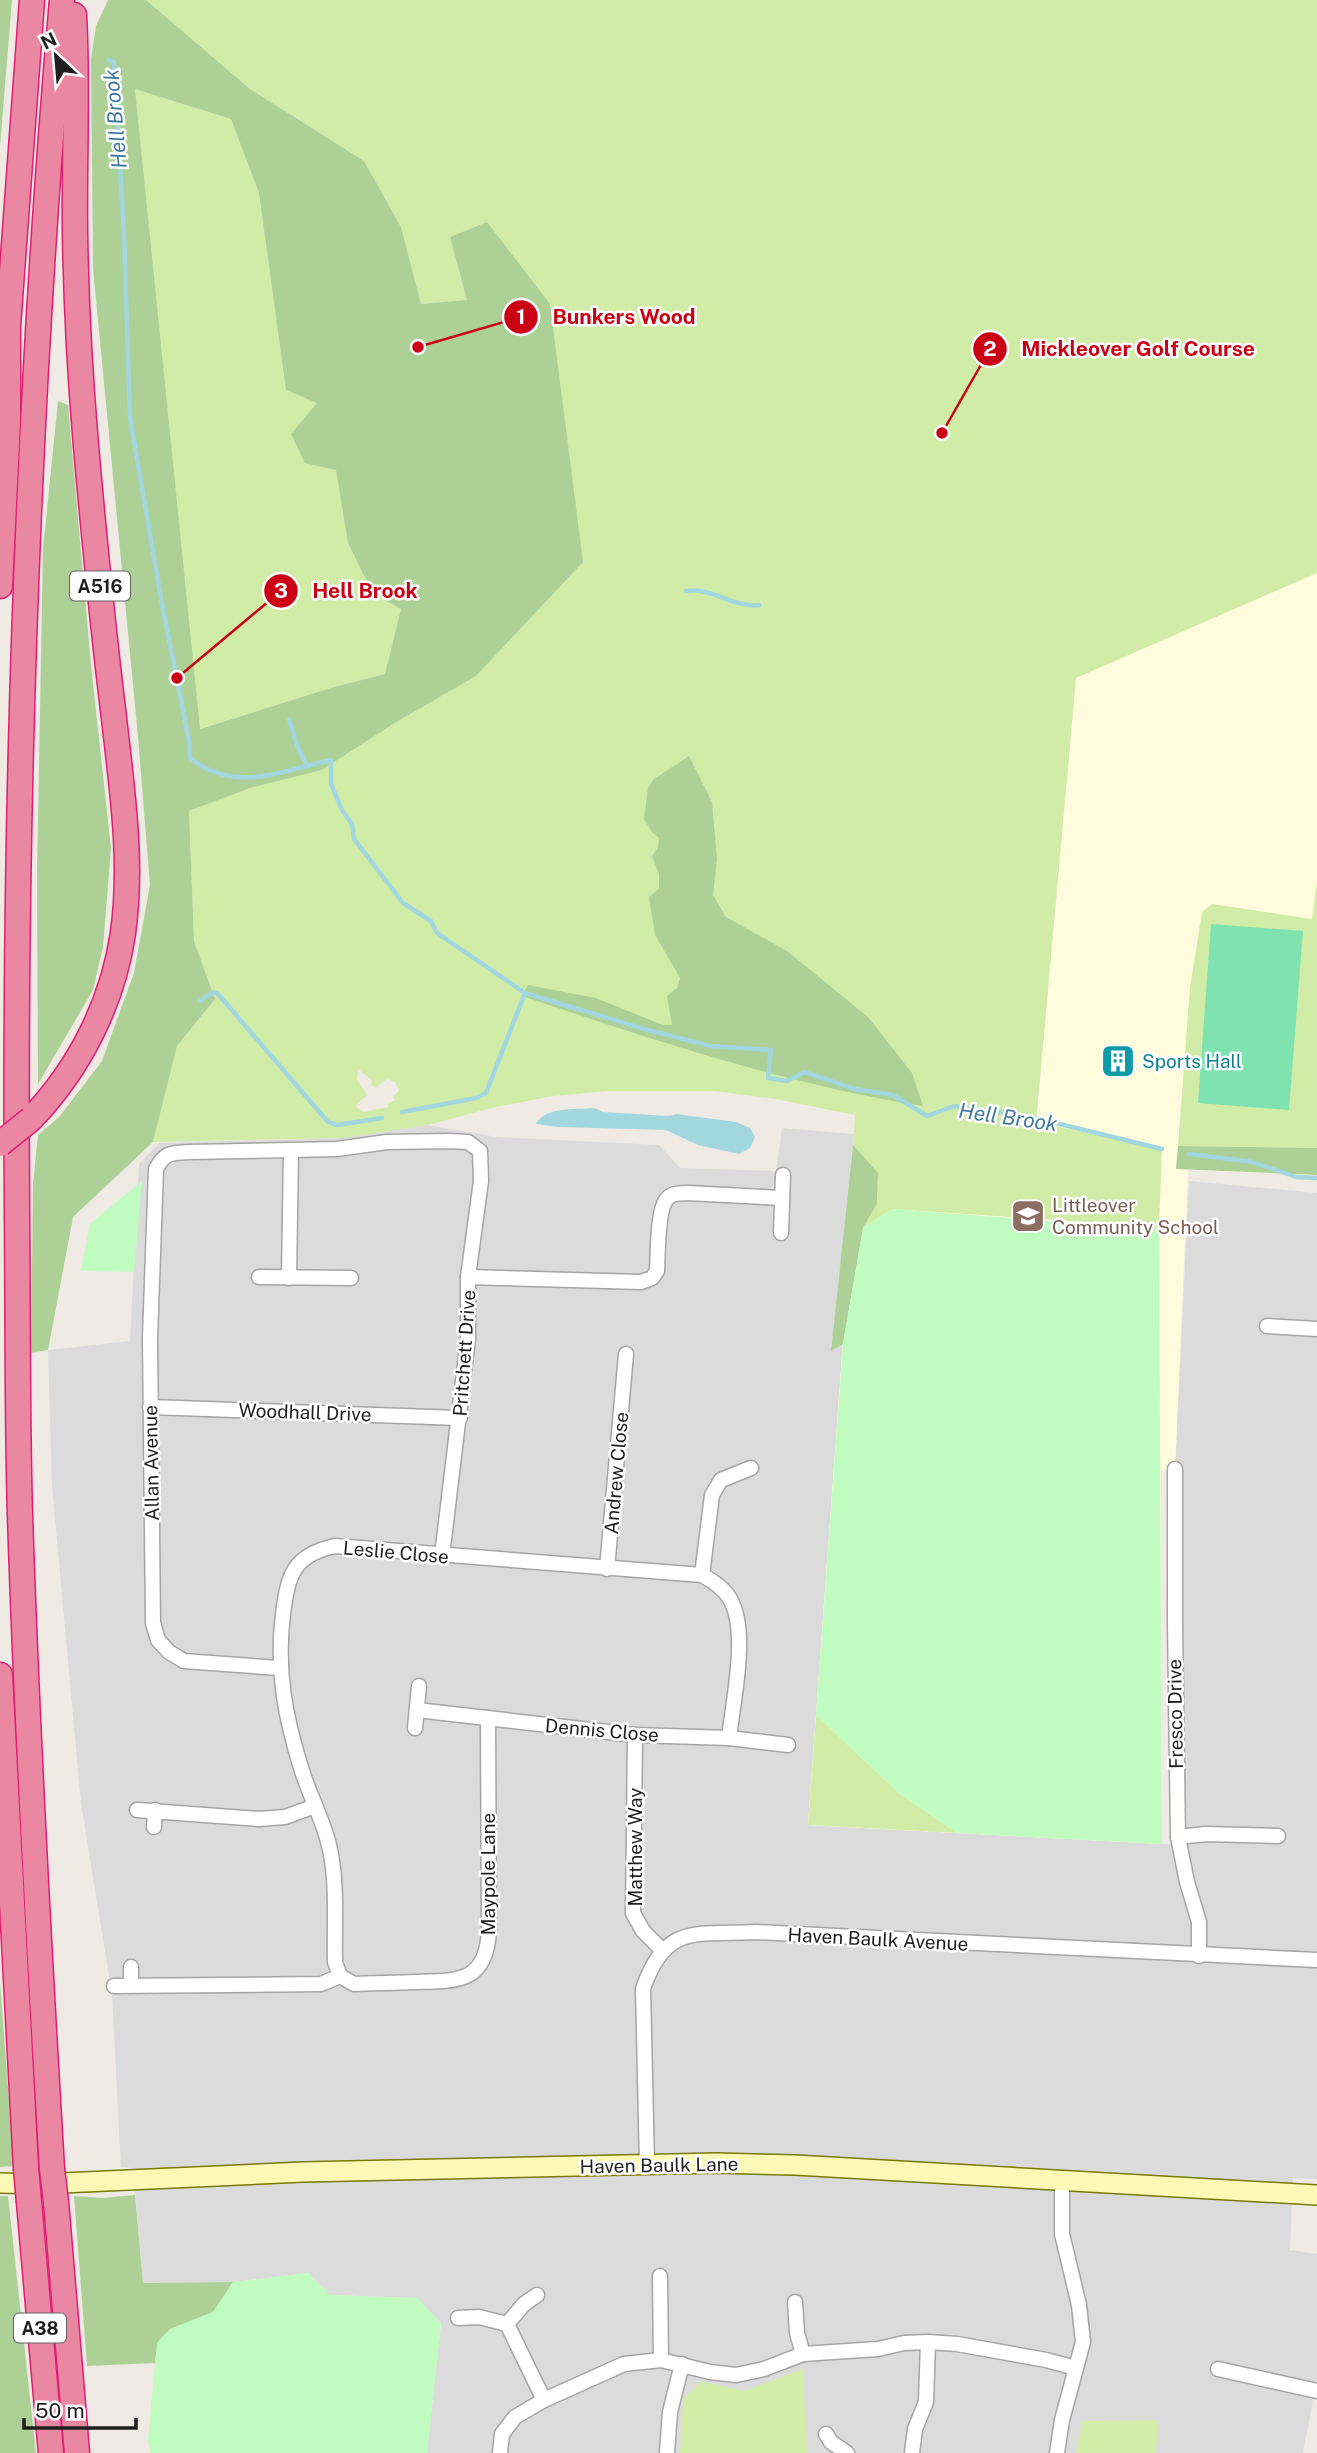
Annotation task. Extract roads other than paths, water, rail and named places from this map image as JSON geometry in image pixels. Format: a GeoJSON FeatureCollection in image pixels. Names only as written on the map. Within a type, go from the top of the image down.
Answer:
{"type":"FeatureCollection","features":[{"type":"Feature","properties":{"kind":"highway"},"geometry":{"type":"LineString","coordinates":[[0,586],[8,422],[8,326],[32,0]]}},
{"type":"Feature","properties":{"kind":"highway","name":"A38"},"geometry":{"type":"LineString","coordinates":[[62,0],[38,301],[27,535],[16,984],[20,1509],[30,1772],[52,2169],[77,2453]]}},
{"type":"Feature","properties":{"kind":"highway","name":"A516"},"geometry":{"type":"LineString","coordinates":[[0,1144],[32,1119],[47,1102],[76,1062],[90,1037],[110,989],[122,935],[128,873],[122,782],[79,361],[75,233],[74,0]]}},
{"type":"Feature","properties":{"kind":"highway"},"geometry":{"type":"LineString","coordinates":[[0,380],[8,326]]}},
{"type":"Feature","properties":{"kind":"highway","name":"A38"},"geometry":{"type":"LineString","coordinates":[[0,1675],[26,2168],[51,2453]]}},
{"type":"Feature","properties":{"kind":"street","name":"Pritchett Drive"},"geometry":{"type":"LineString","coordinates":[[291,1151],[337,1149],[387,1142],[449,1141],[468,1142],[480,1151],[481,1181],[468,1276],[468,1339],[442,1556]]}},
{"type":"Feature","properties":{"kind":"street","name":"Allan Avenue"},"geometry":{"type":"LineString","coordinates":[[279,1668],[184,1661],[169,1652],[158,1640],[153,1623],[150,1338],[156,1169],[162,1157],[172,1153],[291,1151]]}},
{"type":"Feature","properties":{"kind":"street"},"geometry":{"type":"LineString","coordinates":[[289,1278],[291,1151]]}},
{"type":"Feature","properties":{"kind":"street"},"geometry":{"type":"LineString","coordinates":[[780,1233],[783,1175]]}},
{"type":"Feature","properties":{"kind":"street"},"geometry":{"type":"LineString","coordinates":[[468,1276],[640,1282],[652,1278],[657,1271],[662,1209],[667,1199],[688,1193],[782,1198]]}},
{"type":"Feature","properties":{"kind":"street"},"geometry":{"type":"LineString","coordinates":[[259,1277],[351,1278]]}},
{"type":"Feature","properties":{"kind":"street"},"geometry":{"type":"LineString","coordinates":[[1267,1326],[1317,1329]]}},
{"type":"Feature","properties":{"kind":"street","name":"Andrew Close"},"geometry":{"type":"LineString","coordinates":[[607,1569],[626,1354]]}},
{"type":"Feature","properties":{"kind":"street"},"geometry":{"type":"LineString","coordinates":[[607,1375],[624,1376]]}},
{"type":"Feature","properties":{"kind":"street","name":"Woodhall Drive"},"geometry":{"type":"LineString","coordinates":[[150,1407],[460,1418]]}},
{"type":"Feature","properties":{"kind":"street"},"geometry":{"type":"LineString","coordinates":[[729,1738],[740,1636],[738,1618],[730,1598],[717,1583],[702,1575],[712,1495],[721,1479],[751,1468]]}},
{"type":"Feature","properties":{"kind":"street","name":"Fresco Drive"},"geometry":{"type":"LineString","coordinates":[[1175,1469],[1178,1837],[1186,1882],[1199,1923],[1199,1956]]}},
{"type":"Feature","properties":{"kind":"street","name":"Leslie Close"},"geometry":{"type":"LineString","coordinates":[[340,1976],[335,1962],[333,1865],[329,1844],[302,1772],[284,1707],[279,1668],[286,1591],[291,1573],[302,1559],[318,1550],[335,1546],[702,1575]]}},
{"type":"Feature","properties":{"kind":"street"},"geometry":{"type":"LineString","coordinates":[[415,1728],[419,1686]]}},
{"type":"Feature","properties":{"kind":"street","name":"Dennis Close"},"geometry":{"type":"LineString","coordinates":[[417,1710],[635,1735],[729,1738],[788,1745]]}},
{"type":"Feature","properties":{"kind":"street","name":"Maypole Lane"},"geometry":{"type":"LineString","coordinates":[[114,1986],[321,1984],[340,1976],[354,1984],[456,1981],[472,1973],[488,1951],[488,1718]]}},
{"type":"Feature","properties":{"kind":"street","name":"Matthew Way"},"geometry":{"type":"LineString","coordinates":[[635,1735],[633,1913],[643,1931],[662,1950]]}},
{"type":"Feature","properties":{"kind":"street"},"geometry":{"type":"LineString","coordinates":[[137,1810],[259,1819],[285,1817],[315,1806]]}},
{"type":"Feature","properties":{"kind":"street"},"geometry":{"type":"LineString","coordinates":[[154,1827],[155,1810]]}},
{"type":"Feature","properties":{"kind":"street"},"geometry":{"type":"LineString","coordinates":[[1178,1837],[1206,1834],[1278,1836]]}},
{"type":"Feature","properties":{"kind":"street","name":"Haven Baulk Avenue"},"geometry":{"type":"LineString","coordinates":[[662,1950],[675,1940],[696,1935],[756,1933],[1317,1960]]}},
{"type":"Feature","properties":{"kind":"street"},"geometry":{"type":"LineString","coordinates":[[647,2165],[643,1989],[650,1969],[662,1950]]}},
{"type":"Feature","properties":{"kind":"street"},"geometry":{"type":"LineString","coordinates":[[131,1967],[131,1985]]}},
{"type":"Feature","properties":{"kind":"street","name":"Haven Baulk Lane"},"geometry":{"type":"LineString","coordinates":[[0,2183],[40,2185],[303,2172],[717,2163],[794,2165],[1317,2195]]}},
{"type":"Feature","properties":{"kind":"street"},"geometry":{"type":"LineString","coordinates":[[1057,2453],[1062,2420],[1083,2342],[1079,2305],[1062,2234],[1062,2181]]}},
{"type":"Feature","properties":{"kind":"street"},"geometry":{"type":"LineString","coordinates":[[660,2276],[661,2360]]}},
{"type":"Feature","properties":{"kind":"street"},"geometry":{"type":"LineString","coordinates":[[507,2324],[524,2304],[537,2295]]}},
{"type":"Feature","properties":{"kind":"street"},"geometry":{"type":"LineString","coordinates":[[795,2302],[797,2333],[803,2354]]}},
{"type":"Feature","properties":{"kind":"street"},"geometry":{"type":"LineString","coordinates":[[458,2318],[479,2317],[507,2324]]}},
{"type":"Feature","properties":{"kind":"street"},"geometry":{"type":"LineString","coordinates":[[507,2324],[544,2400]]}},
{"type":"Feature","properties":{"kind":"street"},"geometry":{"type":"LineString","coordinates":[[500,2453],[502,2434],[515,2417],[544,2400],[624,2364],[661,2360],[710,2372],[736,2375],[764,2369],[803,2354],[878,2350],[904,2343],[928,2342],[957,2344],[1076,2368]]}},
{"type":"Feature","properties":{"kind":"street"},"geometry":{"type":"LineString","coordinates":[[912,2453],[915,2429],[926,2402],[928,2342]]}},
{"type":"Feature","properties":{"kind":"street"},"geometry":{"type":"LineString","coordinates":[[667,2453],[670,2412],[682,2364]]}},
{"type":"Feature","properties":{"kind":"street"},"geometry":{"type":"LineString","coordinates":[[1218,2369],[1317,2391]]}},
{"type":"Feature","properties":{"kind":"street"},"geometry":{"type":"LineString","coordinates":[[826,2434],[831,2442],[847,2453]]}},
{"type":"Feature","properties":{"kind":"water"},"geometry":{"type":"Polygon","coordinates":[[[594,1108],[603,1112],[669,1116],[676,1114],[736,1122],[750,1128],[755,1137],[750,1148],[739,1154],[698,1145],[666,1130],[536,1124],[546,1114],[594,1108]]]}},
{"type":"Feature","properties":{"kind":"waterway","name":"Hell Brook"},"geometry":{"type":"LineString","coordinates":[[109,60],[114,62],[124,235],[130,418],[190,758],[207,769],[241,777],[276,774],[331,760],[331,784],[342,810],[352,824],[354,839],[403,903],[431,921],[437,933],[525,993],[486,1093],[476,1098],[402,1112]]}},
{"type":"Feature","properties":{"kind":"waterway"},"geometry":{"type":"LineString","coordinates":[[686,591],[705,592],[740,604],[759,605]]}},
{"type":"Feature","properties":{"kind":"waterway"},"geometry":{"type":"LineString","coordinates":[[289,720],[307,765]]}},
{"type":"Feature","properties":{"kind":"waterway"},"geometry":{"type":"LineString","coordinates":[[200,1001],[213,992],[218,994],[328,1122],[337,1125],[382,1118]]}},
{"type":"Feature","properties":{"kind":"waterway","name":"Hell Brook"},"geometry":{"type":"LineString","coordinates":[[525,993],[710,1046],[771,1050],[768,1078],[787,1081],[804,1072],[855,1089],[893,1095],[927,1116],[954,1106],[1027,1116],[1162,1149]]}},
{"type":"Feature","properties":{"kind":"waterway","name":"Hell Brook"},"geometry":{"type":"LineString","coordinates":[[1189,1154],[1253,1162],[1296,1177],[1317,1178]]}},
{"type":"Feature","properties":{"kind":"place","name":"Bunkers Wood"},"geometry":{"type":"Point","coordinates":[418,347]}},
{"type":"Feature","properties":{"kind":"place","name":"Mickleover Golf Course"},"geometry":{"type":"Point","coordinates":[942,433]}},
{"type":"Feature","properties":{"kind":"place","name":"Hell Brook"},"geometry":{"type":"Point","coordinates":[177,678]}},
{"type":"Feature","properties":{"kind":"place","name":"Sports Hall"},"geometry":{"type":"Point","coordinates":[1118,1061]}},
{"type":"Feature","properties":{"kind":"place","name":"Littleover Community School"},"geometry":{"type":"Point","coordinates":[1028,1216]}}]}
